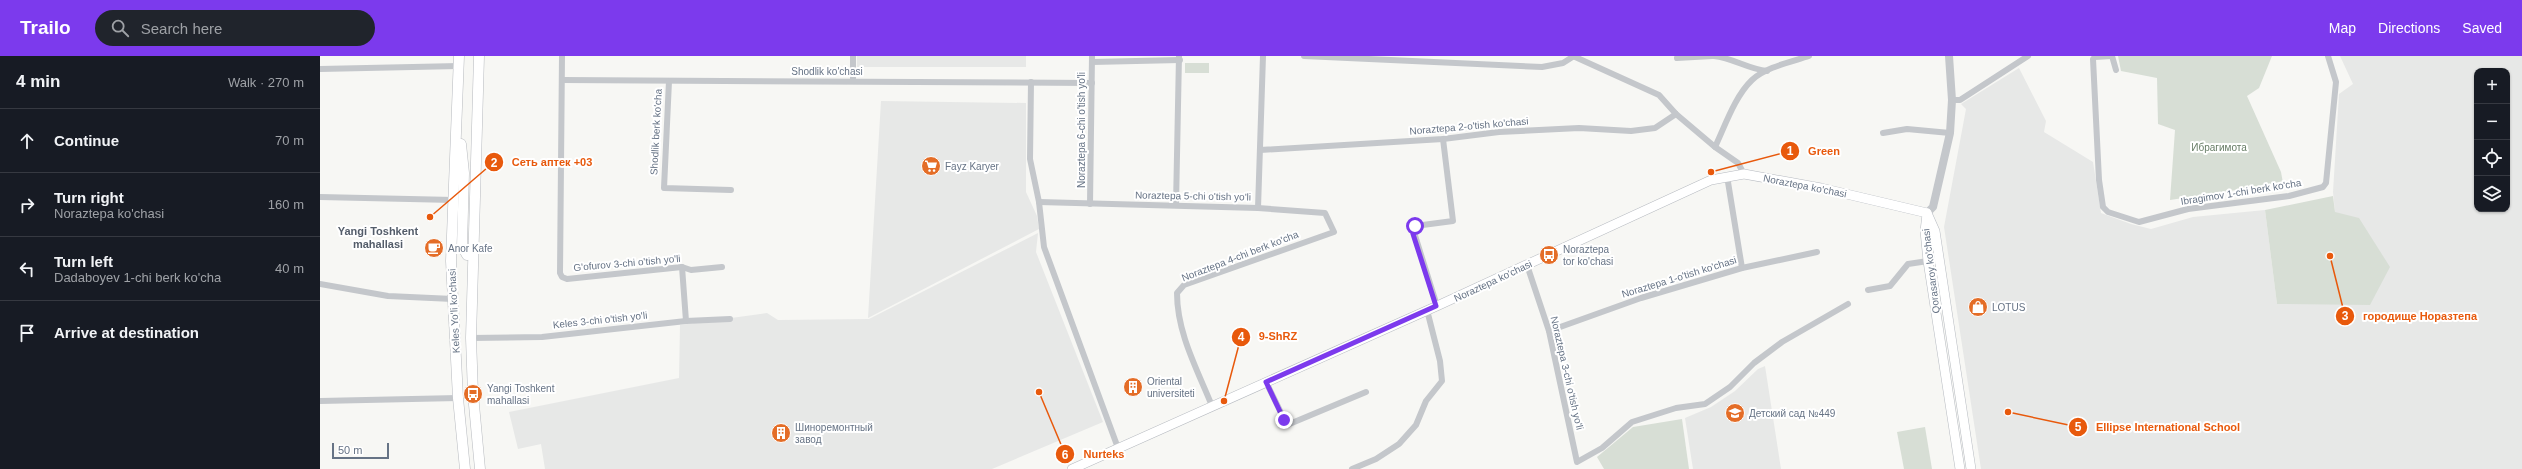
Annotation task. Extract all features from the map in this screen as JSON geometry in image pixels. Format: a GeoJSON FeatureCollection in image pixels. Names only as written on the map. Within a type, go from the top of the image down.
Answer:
{"type":"FeatureCollection","features":[{"type":"Feature","properties":{"kind":"main road"},"geometry":{"type":"LineString","coordinates":[[472,56],[471,100],[475,184]]}},
{"type":"Feature","properties":{"kind":"main road","name":"Keles Yoʻli koʻchasi"},"geometry":{"type":"LineString","coordinates":[[479,56],[471,338],[472,394],[480,469]]}},
{"type":"Feature","properties":{"kind":"main road","name":"Keles Yoʻli koʻchasi"},"geometry":{"type":"LineString","coordinates":[[459,61],[451,261],[458,398],[465,469]]}},
{"type":"Feature","properties":{"kind":"main road"},"geometry":{"type":"LineString","coordinates":[[458,106],[464,173],[461,244],[465,254],[470,255],[474,250]]}},
{"type":"Feature","properties":{"kind":"main road","name":"Noraztepa ko'chasi"},"geometry":{"type":"LineString","coordinates":[[1072,469],[1527,265],[1694,186],[1727,176],[1744,174],[1821,188],[1927,213]]}},
{"type":"Feature","properties":{"kind":"main road","name":"Qorasaroy ko'chasi"},"geometry":{"type":"LineString","coordinates":[[1927,213],[1924,231],[1960,469]]}},
{"type":"Feature","properties":{"kind":"main road","name":"Qorasaroy ko'chasi"},"geometry":{"type":"LineString","coordinates":[[1927,213],[1935,231],[1971,469]]}},
{"type":"Feature","properties":{"kind":"street","name":"G'ofurov 3-chi o'tish yo'li"},"geometry":{"type":"LineString","coordinates":[[562,56],[563,80],[560,273],[562,277],[568,279],[682,267],[691,270],[722,267]]}},
{"type":"Feature","properties":{"kind":"street"},"geometry":{"type":"LineString","coordinates":[[853,56],[853,80]]}},
{"type":"Feature","properties":{"kind":"street"},"geometry":{"type":"LineString","coordinates":[[1258,208],[1263,56]]}},
{"type":"Feature","properties":{"kind":"street"},"geometry":{"type":"LineString","coordinates":[[1304,56],[1542,67],[1563,64],[1574,56],[1659,95],[1676,114],[1715,147],[1738,163],[1744,174]]}},
{"type":"Feature","properties":{"kind":"street"},"geometry":{"type":"LineString","coordinates":[[1677,58],[1713,56],[1723,57],[1753,70],[1767,71]]}},
{"type":"Feature","properties":{"kind":"street"},"geometry":{"type":"LineString","coordinates":[[1715,147],[1742,95],[1752,80],[1767,71],[1806,56]]}},
{"type":"Feature","properties":{"kind":"street"},"geometry":{"type":"LineString","coordinates":[[1927,213],[1933,207],[1950,133],[1952,100],[1949,56]]}},
{"type":"Feature","properties":{"kind":"street"},"geometry":{"type":"LineString","coordinates":[[1952,100],[1960,100],[2028,56]]}},
{"type":"Feature","properties":{"kind":"street","name":"Ibragimov 1-chi berk ko'cha"},"geometry":{"type":"LineString","coordinates":[[2116,70],[2112,56],[2095,57],[2093,59],[2097,156],[2102,203],[2108,212],[2139,222],[2188,209],[2289,196],[2323,187],[2326,183],[2336,82],[2328,56]]}},
{"type":"Feature","properties":{"kind":"street"},"geometry":{"type":"LineString","coordinates":[[1092,59],[1180,58],[1176,205]]}},
{"type":"Feature","properties":{"kind":"street","name":"Noraztepa 6-chi o'tish yo'li"},"geometry":{"type":"LineString","coordinates":[[1090,204],[1092,59]]}},
{"type":"Feature","properties":{"kind":"street"},"geometry":{"type":"LineString","coordinates":[[320,69],[459,61]]}},
{"type":"Feature","properties":{"kind":"street","name":"Shodlik ko'chasi"},"geometry":{"type":"LineString","coordinates":[[563,80],[853,80],[1092,83]]}},
{"type":"Feature","properties":{"kind":"street","name":"Shodlik berk ko'cha"},"geometry":{"type":"LineString","coordinates":[[669,81],[664,188],[731,190]]}},
{"type":"Feature","properties":{"kind":"street"},"geometry":{"type":"LineString","coordinates":[[1031,82],[1030,159],[1039,202],[1044,247],[1118,448]]}},
{"type":"Feature","properties":{"kind":"street","name":"Noraztepa 2-o'tish ko'chasi"},"geometry":{"type":"LineString","coordinates":[[1260,150],[1443,139],[1499,132],[1579,128],[1631,131],[1655,128],[1676,114]]}},
{"type":"Feature","properties":{"kind":"street"},"geometry":{"type":"LineString","coordinates":[[1883,133],[1907,129],[1950,133]]}},
{"type":"Feature","properties":{"kind":"street"},"geometry":{"type":"LineString","coordinates":[[1436,306],[1413,229],[1415,226],[1453,221],[1443,139]]}},
{"type":"Feature","properties":{"kind":"street"},"geometry":{"type":"LineString","coordinates":[[1727,176],[1742,268]]}},
{"type":"Feature","properties":{"kind":"street"},"geometry":{"type":"LineString","coordinates":[[320,197],[454,200]]}},
{"type":"Feature","properties":{"kind":"street","name":"Noraztepa 5-chi o'tish yo'li"},"geometry":{"type":"LineString","coordinates":[[1039,202],[1176,205],[1323,212],[1334,232]]}},
{"type":"Feature","properties":{"kind":"street","name":"Noraztepa 4-chi berk ko'cha"},"geometry":{"type":"LineString","coordinates":[[1212,406],[1181,328],[1177,312],[1177,293],[1184,285],[1334,232]]}},
{"type":"Feature","properties":{"kind":"street","name":"Noraztepa 1-o'tish ko'chasi"},"geometry":{"type":"LineString","coordinates":[[1549,331],[1641,298],[1742,268],[1817,252]]}},
{"type":"Feature","properties":{"kind":"street"},"geometry":{"type":"LineString","coordinates":[[1868,290],[1890,286],[1908,264],[1928,261]]}},
{"type":"Feature","properties":{"kind":"street","name":"Noraztepa 3-chi o'tish yo'li"},"geometry":{"type":"LineString","coordinates":[[1527,265],[1549,331],[1578,462],[1602,448],[1632,422],[1676,408],[1705,404],[1730,387],[1754,363],[1782,342],[1848,304]]}},
{"type":"Feature","properties":{"kind":"street"},"geometry":{"type":"LineString","coordinates":[[682,267],[686,321]]}},
{"type":"Feature","properties":{"kind":"street"},"geometry":{"type":"LineString","coordinates":[[320,284],[388,296],[453,299]]}},
{"type":"Feature","properties":{"kind":"street"},"geometry":{"type":"LineString","coordinates":[[1352,469],[1376,458],[1399,444],[1416,425],[1426,401],[1442,381],[1440,361],[1427,310]]}},
{"type":"Feature","properties":{"kind":"street","name":"Keles 3-chi o'tish yo'li"},"geometry":{"type":"LineString","coordinates":[[471,338],[542,337],[686,321],[730,319]]}},
{"type":"Feature","properties":{"kind":"street"},"geometry":{"type":"LineString","coordinates":[[1266,382],[1287,425],[1366,392]]}},
{"type":"Feature","properties":{"kind":"street"},"geometry":{"type":"LineString","coordinates":[[320,401],[458,398]]}},
{"type":"Feature","properties":{"kind":"shaded area"},"geometry":{"type":"Polygon","coordinates":[[[857,56],[1026,56],[1026,67],[857,67],[857,56]]]}},
{"type":"Feature","properties":{"kind":"shaded area"},"geometry":{"type":"Polygon","coordinates":[[[2340,56],[2522,56],[2522,469],[1981,469],[1944,227],[1966,109],[1961,104],[2019,68],[2046,121],[2044,132],[2093,162],[2101,213],[2131,224],[2151,229],[2193,217],[2265,210],[2277,304],[2335,212],[2333,192],[2339,94],[2353,84],[2340,56]]]}},
{"type":"Feature","properties":{"kind":"shaded area"},"geometry":{"type":"Polygon","coordinates":[[[881,101],[1026,103],[1026,192],[1037,216],[1039,229],[868,318],[881,101]]]}},
{"type":"Feature","properties":{"kind":"shaded area"},"geometry":{"type":"Polygon","coordinates":[[[1038,233],[1036,252],[1103,422],[992,469],[545,469],[541,444],[518,449],[509,412],[679,378],[680,325],[767,313],[778,320],[869,319],[1038,233]]]}},
{"type":"Feature","properties":{"kind":"shaded area","name":"Детский сад №449"},"geometry":{"type":"Polygon","coordinates":[[[1765,366],[1781,469],[1693,469],[1685,418],[1711,407],[1735,391],[1758,369],[1765,366]]]}},
{"type":"Feature","properties":{"kind":"green space","name":"Ибрагимота"},"geometry":{"type":"Polygon","coordinates":[[[2118,56],[2272,56],[2259,88],[2247,96],[2281,172],[2283,183],[2170,200],[2175,130],[2158,124],[2157,78],[2121,71],[2118,56]]]}},
{"type":"Feature","properties":{"kind":"green space"},"geometry":{"type":"Polygon","coordinates":[[[1185,63],[1209,63],[1209,73],[1185,73],[1185,63]]]}},
{"type":"Feature","properties":{"kind":"green space"},"geometry":{"type":"Polygon","coordinates":[[[2333,196],[2335,212],[2359,218],[2390,267],[2370,305],[2277,304],[2265,210],[2333,196]]]}},
{"type":"Feature","properties":{"kind":"green space"},"geometry":{"type":"Polygon","coordinates":[[[1682,419],[1689,469],[1604,469],[1597,457],[1633,427],[1682,419]]]}},
{"type":"Feature","properties":{"kind":"green space"},"geometry":{"type":"Polygon","coordinates":[[[1925,427],[1932,469],[1904,469],[1897,432],[1925,427]]]}},
{"type":"Feature","properties":{"kind":"place","name":"Fayz Karyer"},"geometry":{"type":"Point","coordinates":[931,166]}},
{"type":"Feature","properties":{"kind":"place","name":"Green"},"geometry":{"type":"Point","coordinates":[1711,172]}},
{"type":"Feature","properties":{"kind":"place","name":"Сеть аптек +03"},"geometry":{"type":"Point","coordinates":[430,217]}},
{"type":"Feature","properties":{"kind":"place","name":"Anor Kafe"},"geometry":{"type":"Point","coordinates":[434,248]}},
{"type":"Feature","properties":{"kind":"place","name":"Noraztepa tor ko'chasi"},"geometry":{"type":"Point","coordinates":[1549,255]}},
{"type":"Feature","properties":{"kind":"place","name":"городище Норазтепа"},"geometry":{"type":"Point","coordinates":[2330,256]}},
{"type":"Feature","properties":{"kind":"place","name":"LOTUS"},"geometry":{"type":"Point","coordinates":[1978,307]}},
{"type":"Feature","properties":{"kind":"place","name":"Oriental universiteti"},"geometry":{"type":"Point","coordinates":[1133,387]}},
{"type":"Feature","properties":{"kind":"place","name":"Nurteks"},"geometry":{"type":"Point","coordinates":[1039,392]}},
{"type":"Feature","properties":{"kind":"place","name":"Yangi Toshkent mahallasi"},"geometry":{"type":"Point","coordinates":[473,394]}},
{"type":"Feature","properties":{"kind":"place","name":"9-ShRZ"},"geometry":{"type":"Point","coordinates":[1224,401]}},
{"type":"Feature","properties":{"kind":"place","name":"Ellipse International School"},"geometry":{"type":"Point","coordinates":[2008,412]}},
{"type":"Feature","properties":{"kind":"place","name":"Детский сад №449"},"geometry":{"type":"Point","coordinates":[1735,413]}},
{"type":"Feature","properties":{"kind":"place","name":"Шиноремонтный завод"},"geometry":{"type":"Point","coordinates":[781,433]}},
{"type":"Feature","properties":{"kind":"district","name":"Yangi Toshkent mahallasi"},"geometry":{"type":"Point","coordinates":[378,237]}},
{"type":"Feature","properties":{"kind":"route"},"geometry":{"type":"LineString","coordinates":[[1284,420],[1266,382],[1436,306],[1413,234],[1413,229],[1415,226]]}}]}
